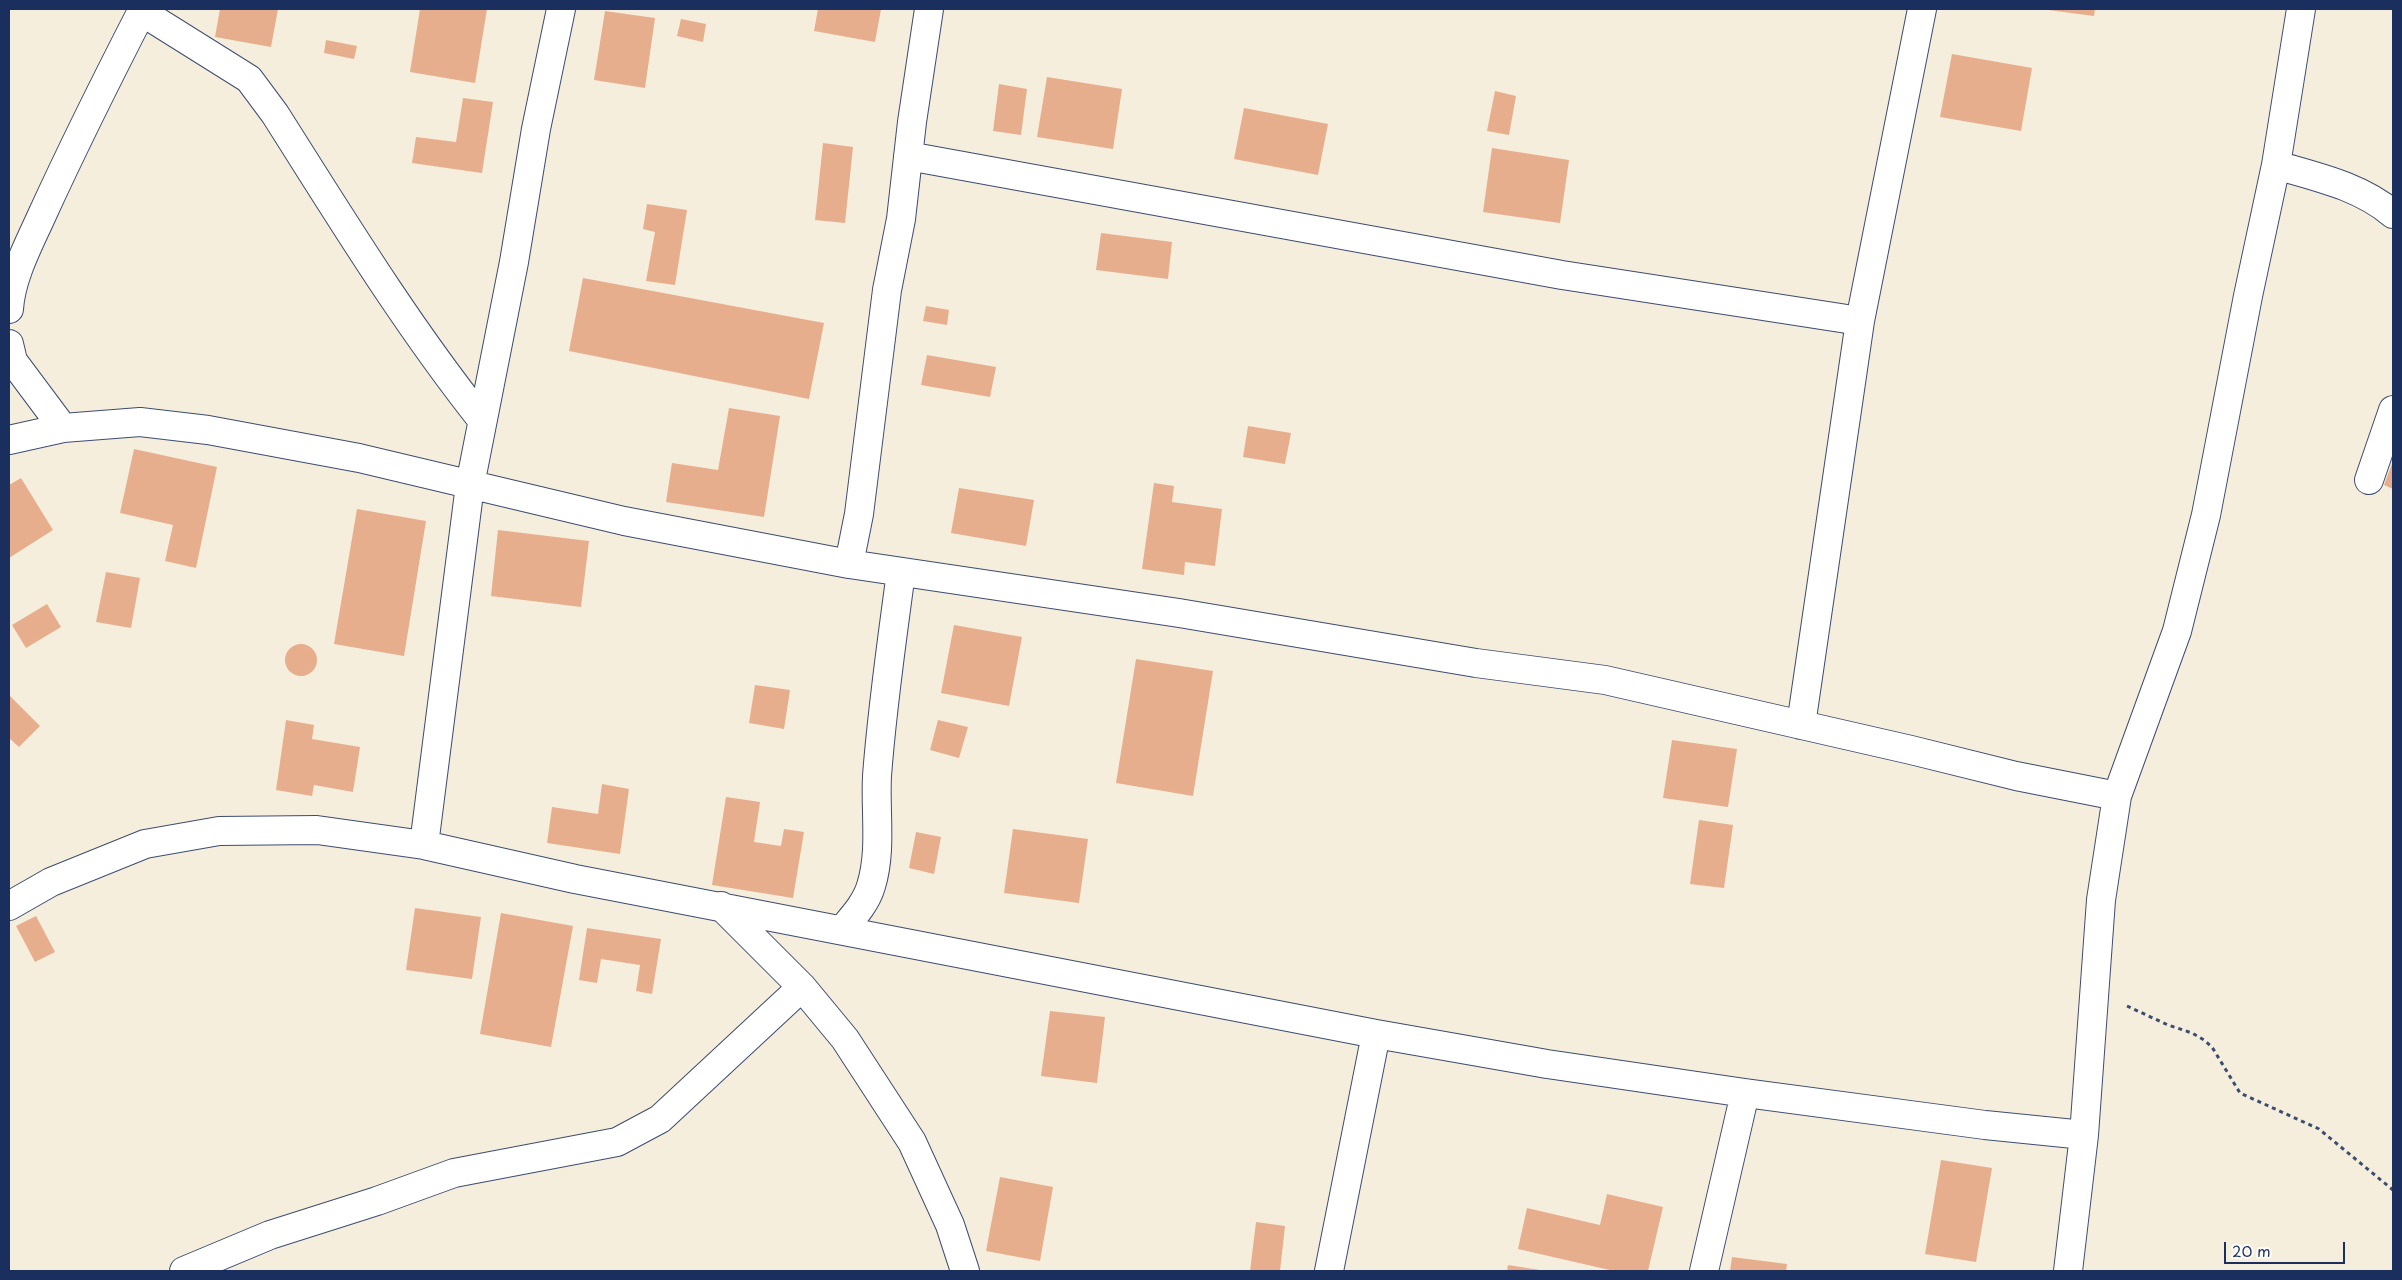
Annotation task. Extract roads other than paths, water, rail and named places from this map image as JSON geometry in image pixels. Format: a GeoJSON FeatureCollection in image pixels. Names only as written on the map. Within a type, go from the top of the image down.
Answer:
{"type":"FeatureCollection","features":[{"type":"Feature","properties":{"kind":"street"},"geometry":{"type":"LineString","coordinates":[[424,845],[470,486],[514,262],[536,128],[561,9]]}},
{"type":"Feature","properties":{"kind":"street"},"geometry":{"type":"LineString","coordinates":[[849,564],[858,514],[887,290],[901,219],[929,9]]}},
{"type":"Feature","properties":{"kind":"street"},"geometry":{"type":"LineString","coordinates":[[1801,725],[1860,321],[1922,9]]}},
{"type":"Feature","properties":{"kind":"street"},"geometry":{"type":"LineString","coordinates":[[2068,1271],[2084,1135],[2101,900],[2117,796],[2179,622],[2206,516],[2248,296],[2276,165],[2301,9]]}},
{"type":"Feature","properties":{"kind":"street"},"geometry":{"type":"LineString","coordinates":[[9,308],[10,294],[43,213],[78,136],[142,10],[249,78],[275,114],[412,325],[482,420]]}},
{"type":"Feature","properties":{"kind":"street"},"geometry":{"type":"LineString","coordinates":[[908,156],[1562,275],[1860,321]]}},
{"type":"Feature","properties":{"kind":"street"},"geometry":{"type":"LineString","coordinates":[[2276,165],[2339,183],[2379,202],[2393,214]]}},
{"type":"Feature","properties":{"kind":"street"},"geometry":{"type":"LineString","coordinates":[[9,344],[13,361],[63,428]]}},
{"type":"Feature","properties":{"kind":"street"},"geometry":{"type":"LineString","coordinates":[[2370,480],[2393,410]]}},
{"type":"Feature","properties":{"kind":"street"},"geometry":{"type":"LineString","coordinates":[[9,440],[63,428],[140,422],[208,430],[359,458],[470,486],[624,521],[849,564],[1179,613],[1476,663],[1605,680],[1912,750],[2016,776],[2117,796]]}},
{"type":"Feature","properties":{"kind":"street"},"geometry":{"type":"LineString","coordinates":[[842,930],[860,908],[871,886],[876,855],[877,778],[883,702],[901,572]]}},
{"type":"Feature","properties":{"kind":"street"},"geometry":{"type":"LineString","coordinates":[[9,906],[51,882],[144,844],[219,831],[317,830],[424,845],[575,879],[1376,1034],[1547,1064],[1985,1125],[2084,1135]]}},
{"type":"Feature","properties":{"kind":"street"},"geometry":{"type":"LineString","coordinates":[[721,906],[802,987],[845,1039],[912,1142],[950,1225],[965,1271]]}},
{"type":"Feature","properties":{"kind":"street"},"geometry":{"type":"LineString","coordinates":[[184,1271],[270,1235],[377,1201],[454,1172],[617,1142],[660,1118],[802,987]]}},
{"type":"Feature","properties":{"kind":"street"},"geometry":{"type":"LineString","coordinates":[[1329,1271],[1376,1034]]}},
{"type":"Feature","properties":{"kind":"street"},"geometry":{"type":"LineString","coordinates":[[1704,1271],[1745,1093]]}}]}
